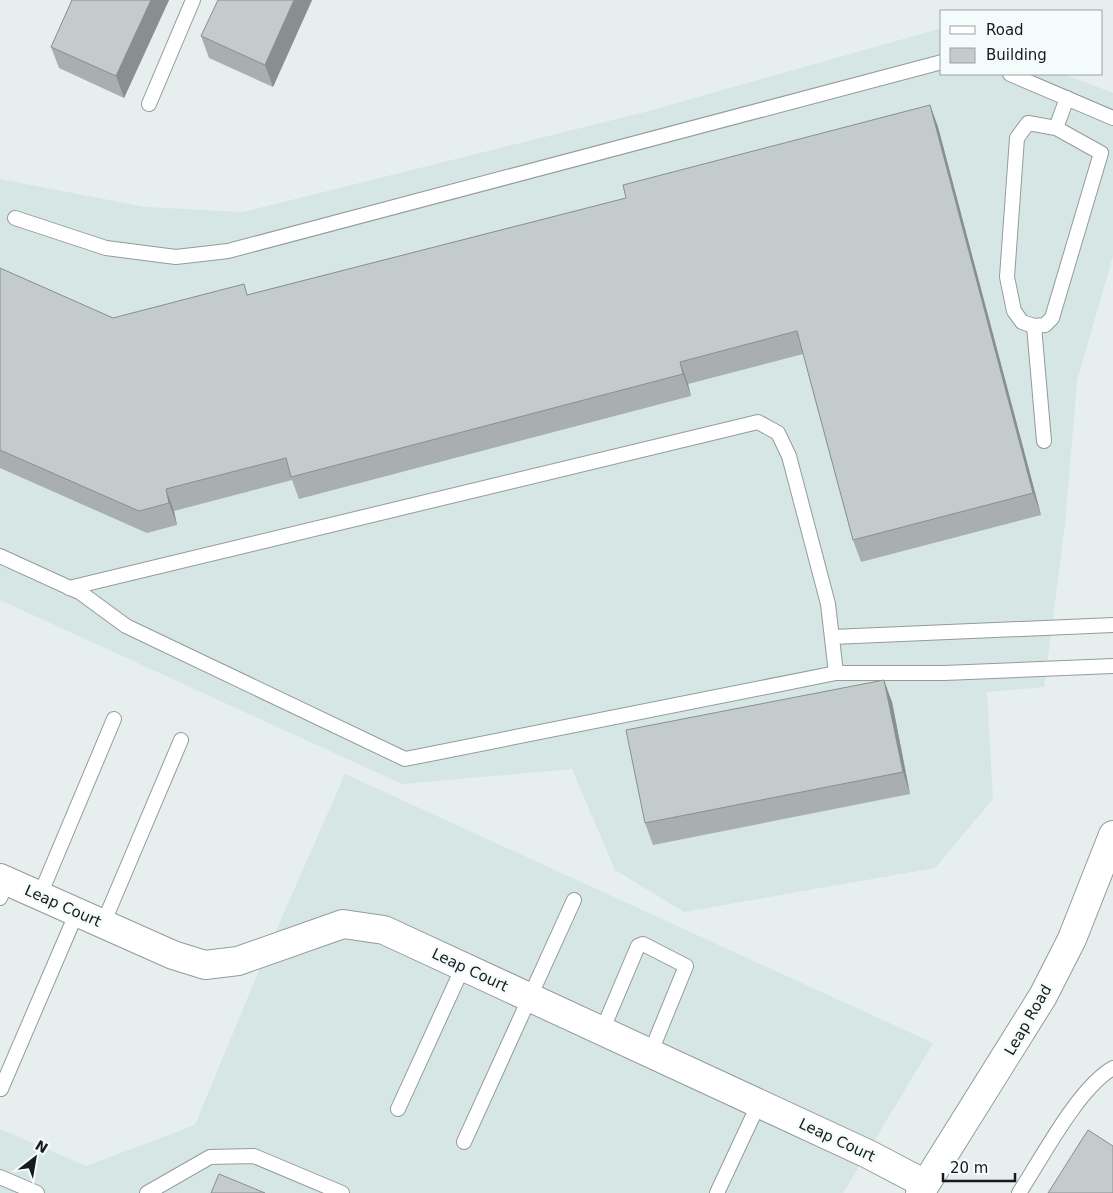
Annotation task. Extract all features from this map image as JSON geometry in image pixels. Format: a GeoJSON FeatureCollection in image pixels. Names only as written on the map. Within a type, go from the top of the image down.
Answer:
{"type":"FeatureCollection","features":[{"type":"Feature","properties":{"kind":"street","name":"Leap Road"},"geometry":{"type":"LineString","coordinates":[[922,1189],[1043,996],[1072,939],[1113,835]]}},
{"type":"Feature","properties":{"kind":"street","name":"Leap Court"},"geometry":{"type":"LineString","coordinates":[[2,886],[40,895],[173,955],[205,965],[238,961],[343,924],[384,930],[868,1154],[922,1189]]}},
{"type":"Feature","properties":{"kind":"lane"},"geometry":{"type":"LineString","coordinates":[[149,104],[193,0]]}},
{"type":"Feature","properties":{"kind":"lane"},"geometry":{"type":"LineString","coordinates":[[15,218],[106,248],[176,257],[228,251],[940,63]]}},
{"type":"Feature","properties":{"kind":"lane"},"geometry":{"type":"LineString","coordinates":[[1012,75],[1113,118]]}},
{"type":"Feature","properties":{"kind":"lane"},"geometry":{"type":"LineString","coordinates":[[1056,128],[1067,98]]}},
{"type":"Feature","properties":{"kind":"lane"},"geometry":{"type":"LineString","coordinates":[[1028,123],[1056,128],[1101,153],[1052,318],[1045,325],[1034,326],[1022,322],[1014,311],[1007,277],[1017,138],[1028,123]]}},
{"type":"Feature","properties":{"kind":"lane"},"geometry":{"type":"LineString","coordinates":[[1034,326],[1044,441]]}},
{"type":"Feature","properties":{"kind":"lane"},"geometry":{"type":"LineString","coordinates":[[69,588],[758,422],[778,432],[789,456],[828,604],[836,673]]}},
{"type":"Feature","properties":{"kind":"lane"},"geometry":{"type":"LineString","coordinates":[[0,556],[81,593],[126,626],[405,759],[836,673],[944,673],[1113,666]]}},
{"type":"Feature","properties":{"kind":"lane"},"geometry":{"type":"LineString","coordinates":[[832,637],[1113,625]]}},
{"type":"Feature","properties":{"kind":"lane"},"geometry":{"type":"LineString","coordinates":[[40,895],[114,719]]}},
{"type":"Feature","properties":{"kind":"lane"},"geometry":{"type":"LineString","coordinates":[[103,924],[181,740]]}},
{"type":"Feature","properties":{"kind":"lane"},"geometry":{"type":"LineString","coordinates":[[464,1142],[574,900]]}},
{"type":"Feature","properties":{"kind":"lane"},"geometry":{"type":"LineString","coordinates":[[1,1089],[77,912]]}},
{"type":"Feature","properties":{"kind":"lane"},"geometry":{"type":"LineString","coordinates":[[602,1031],[638,946],[644,944],[686,966],[650,1054]]}},
{"type":"Feature","properties":{"kind":"lane"},"geometry":{"type":"LineString","coordinates":[[398,1108],[463,967]]}},
{"type":"Feature","properties":{"kind":"lane"},"geometry":{"type":"LineString","coordinates":[[1019,1193],[1084,1092],[1104,1073],[1113,1068]]}},
{"type":"Feature","properties":{"kind":"lane"},"geometry":{"type":"LineString","coordinates":[[717,1193],[759,1103]]}},
{"type":"Feature","properties":{"kind":"lane"},"geometry":{"type":"LineString","coordinates":[[147,1193],[210,1157],[254,1156],[342,1193]]}},
{"type":"Feature","properties":{"kind":"lane"},"geometry":{"type":"LineString","coordinates":[[0,1177],[37,1193]]}},
{"type":"Feature","properties":{"kind":"shaded area"},"geometry":{"type":"Polygon","coordinates":[[[940,29],[940,75],[1067,75],[1113,93],[1113,256],[1077,381],[1065,524],[1044,687],[987,692],[993,799],[935,868],[684,912],[615,870],[572,769],[402,784],[0,600],[0,179],[145,207],[243,212],[645,112],[940,29]]]}},
{"type":"Feature","properties":{"kind":"shaded area"},"geometry":{"type":"Polygon","coordinates":[[[345,774],[933,1043],[843,1193],[0,1193],[0,1129],[86,1166],[195,1125],[267,951],[345,774]]]}},
{"type":"Feature","properties":{"kind":"building"},"geometry":{"type":"Polygon","coordinates":[[[72,0],[151,0],[116,76],[51,47],[72,0]]]}},
{"type":"Feature","properties":{"kind":"building"},"geometry":{"type":"Polygon","coordinates":[[[218,0],[294,0],[265,65],[201,36],[218,0]]]}},
{"type":"Feature","properties":{"kind":"building"},"geometry":{"type":"Polygon","coordinates":[[[930,105],[1033,493],[853,540],[797,331],[680,362],[683,374],[291,477],[286,458],[166,489],[169,503],[139,511],[0,450],[0,268],[113,318],[244,284],[247,295],[626,198],[623,185],[930,105]]]}},
{"type":"Feature","properties":{"kind":"building"},"geometry":{"type":"Polygon","coordinates":[[[884,680],[903,772],[645,823],[626,730],[884,680]]]}},
{"type":"Feature","properties":{"kind":"building"},"geometry":{"type":"Polygon","coordinates":[[[1088,1130],[1113,1146],[1113,1193],[1048,1193],[1088,1130]]]}},
{"type":"Feature","properties":{"kind":"building"},"geometry":{"type":"Polygon","coordinates":[[[219,1174],[265,1193],[211,1193],[219,1174]]]}}]}
